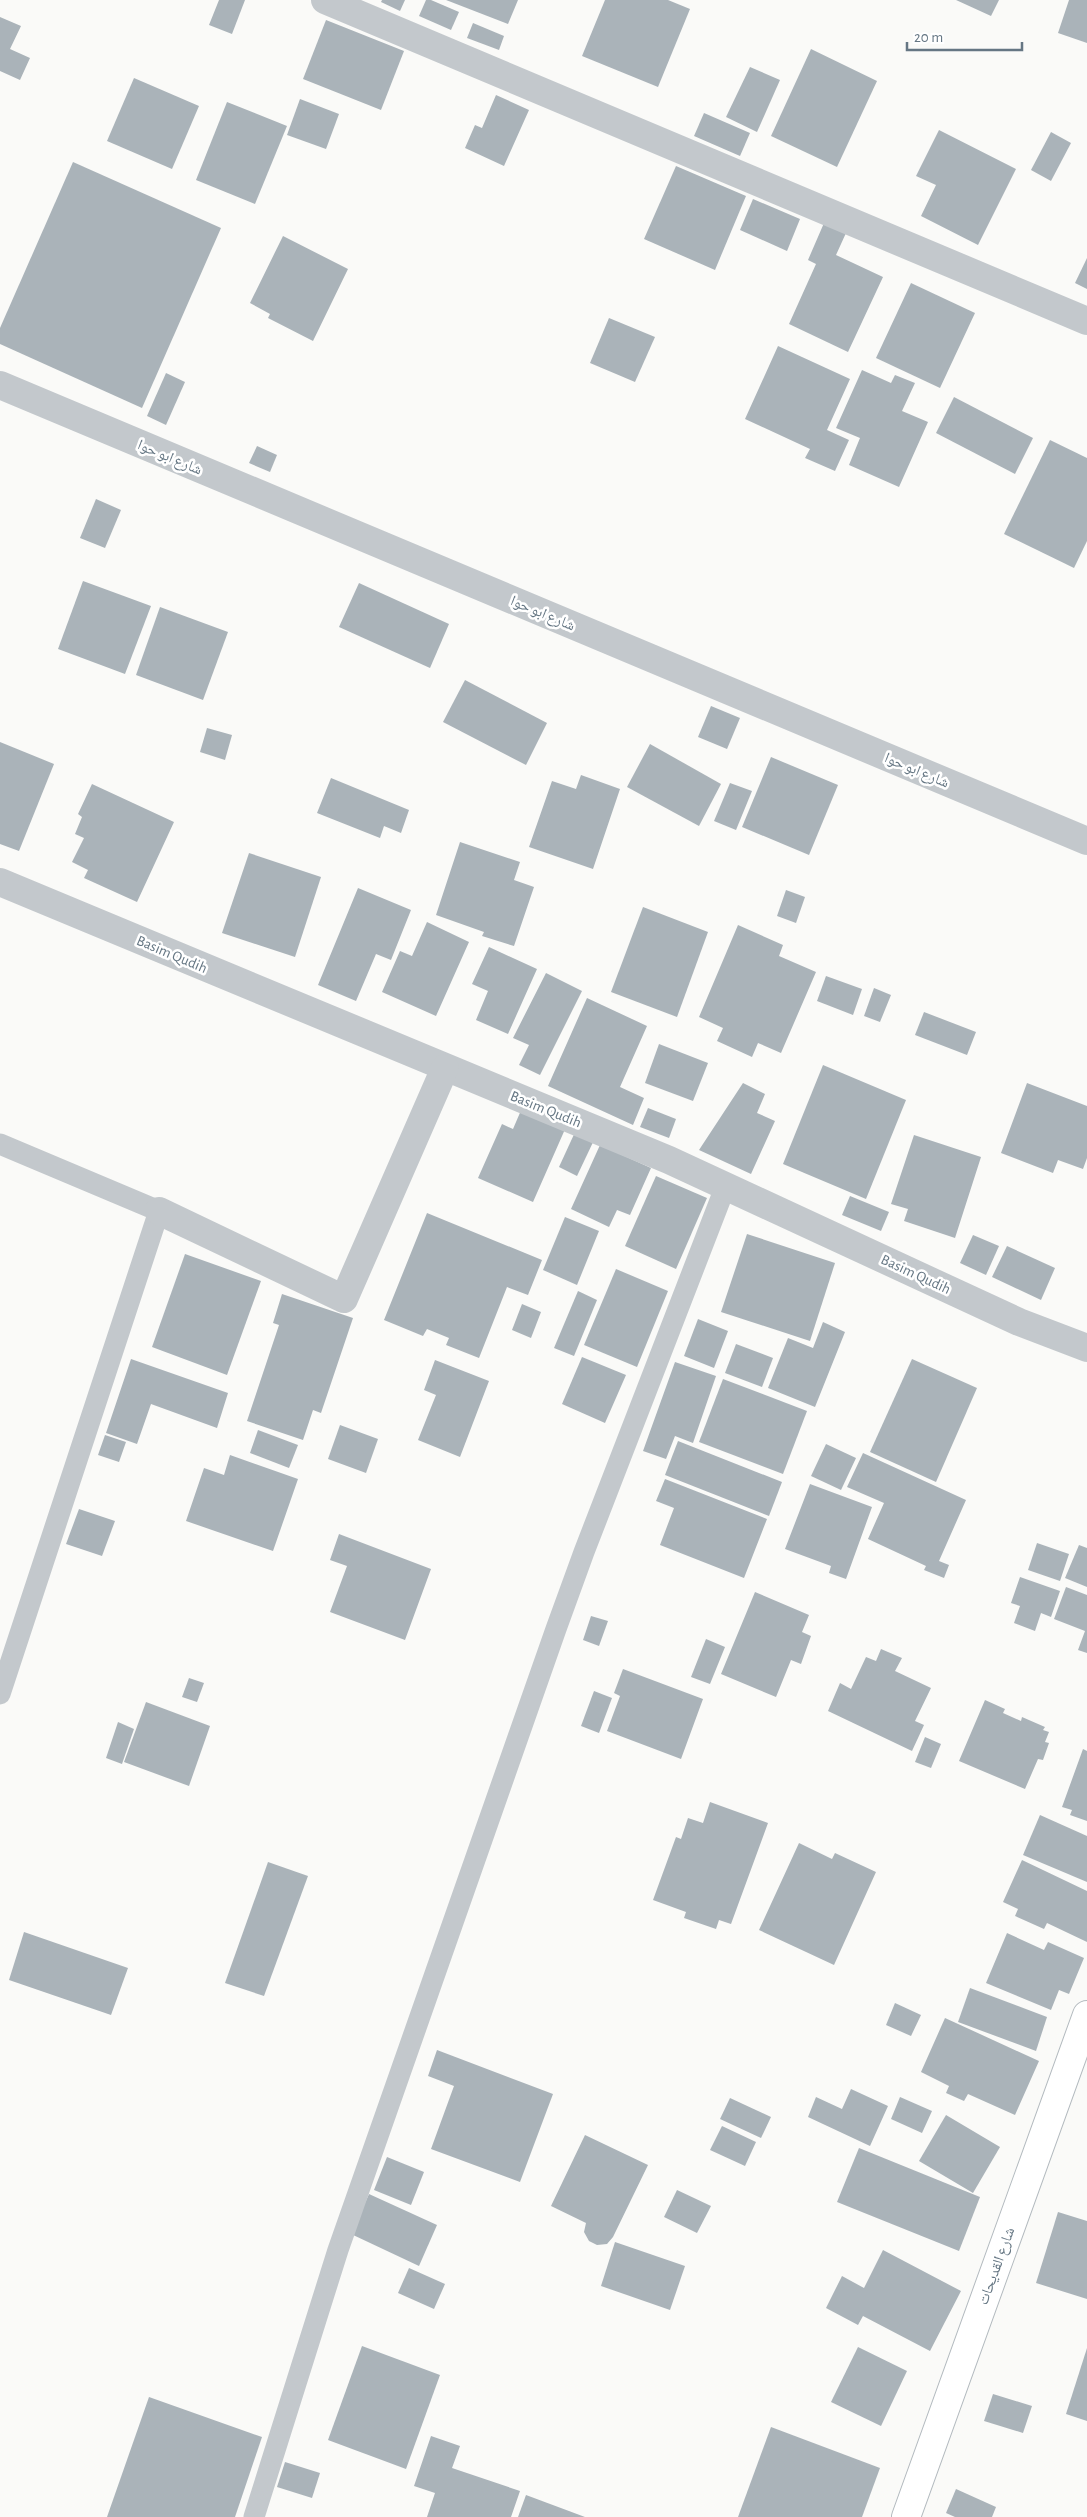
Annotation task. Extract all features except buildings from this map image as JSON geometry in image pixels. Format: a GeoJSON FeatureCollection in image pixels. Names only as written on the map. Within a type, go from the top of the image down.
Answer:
{"type":"FeatureCollection","features":[{"type":"Feature","properties":{"kind":"street"},"geometry":{"type":"LineString","coordinates":[[325,0],[1087,321]]}},
{"type":"Feature","properties":{"kind":"street","name":"شارع ابو حوا"},"geometry":{"type":"LineString","coordinates":[[0,386],[1087,841]]}},
{"type":"Feature","properties":{"kind":"street","name":"Basim Qudih"},"geometry":{"type":"LineString","coordinates":[[0,882],[726,1185],[1019,1322],[1087,1348]]}},
{"type":"Feature","properties":{"kind":"street"},"geometry":{"type":"LineString","coordinates":[[159,1211],[344,1299],[445,1068]]}},
{"type":"Feature","properties":{"kind":"street","name":"شارع القديحات"},"geometry":{"type":"LineString","coordinates":[[906,2517],[1087,2015]]}},
{"type":"Feature","properties":{"kind":"lane"},"geometry":{"type":"LineString","coordinates":[[0,1144],[159,1211],[0,1694]]}},
{"type":"Feature","properties":{"kind":"lane"},"geometry":{"type":"LineString","coordinates":[[254,2517],[338,2250],[559,1620],[726,1185]]}}]}
